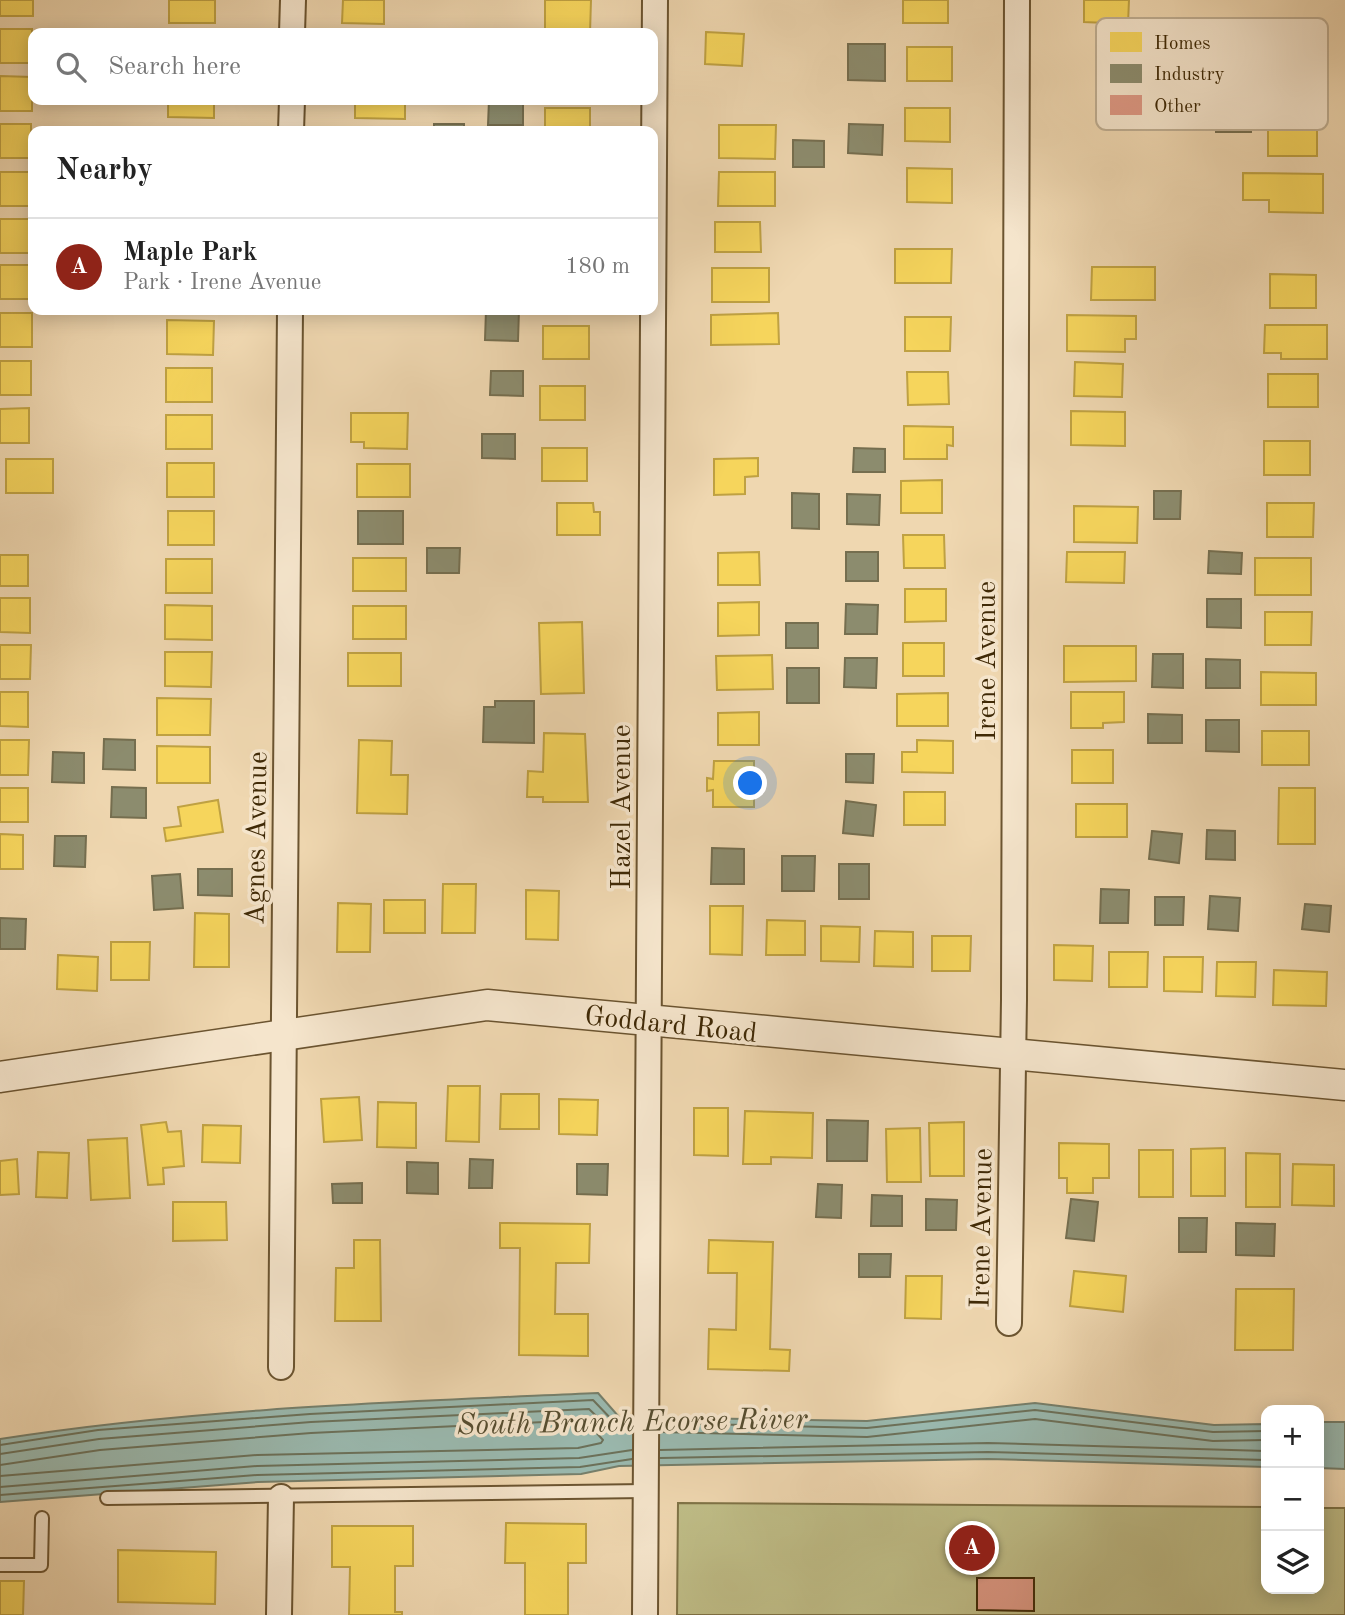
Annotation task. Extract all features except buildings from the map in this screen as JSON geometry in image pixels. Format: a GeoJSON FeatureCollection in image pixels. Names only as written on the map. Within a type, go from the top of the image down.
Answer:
{"type":"FeatureCollection","features":[{"type":"Feature","properties":{"kind":"street"},"geometry":{"type":"LineString","coordinates":[[292,28],[293,0]]}},
{"type":"Feature","properties":{"kind":"street","name":"Hazel Avenue"},"geometry":{"type":"LineString","coordinates":[[655,0],[655,28]]}},
{"type":"Feature","properties":{"kind":"street","name":"Irene Avenue"},"geometry":{"type":"LineString","coordinates":[[1009,1322],[1017,0]]}},
{"type":"Feature","properties":{"kind":"street"},"geometry":{"type":"LineString","coordinates":[[291,126],[292,105]]}},
{"type":"Feature","properties":{"kind":"street","name":"Hazel Avenue"},"geometry":{"type":"LineString","coordinates":[[654,105],[654,126]]}},
{"type":"Feature","properties":{"kind":"street","name":"Agnes Avenue"},"geometry":{"type":"LineString","coordinates":[[281,1367],[290,315]]}},
{"type":"Feature","properties":{"kind":"street","name":"Hazel Avenue"},"geometry":{"type":"LineString","coordinates":[[645,1615],[653,315]]}},
{"type":"Feature","properties":{"kind":"street","name":"Goddard Road"},"geometry":{"type":"LineString","coordinates":[[0,1077],[487,1005],[1345,1085]]}},
{"type":"Feature","properties":{"kind":"street"},"geometry":{"type":"LineString","coordinates":[[279,1615],[281,1497]]}},
{"type":"Feature","properties":{"kind":"lane"},"geometry":{"type":"LineString","coordinates":[[107,1499],[646,1491]]}},
{"type":"Feature","properties":{"kind":"lane"},"geometry":{"type":"LineString","coordinates":[[0,1565],[41,1565],[43,1518]]}},
{"type":"Feature","properties":{"kind":"shaded area"},"geometry":{"type":"Polygon","coordinates":[[[678,1503],[1261,1507],[1261,1594],[1324,1594],[1324,1508],[1345,1508],[1345,1615],[677,1615],[678,1503]]]}},
{"type":"Feature","properties":{"kind":"water","name":"South Branch Ecorse River"},"geometry":{"type":"Polygon","coordinates":[[[598,1393],[619,1417],[867,1421],[1035,1403],[1214,1425],[1261,1424],[1261,1467],[988,1459],[619,1466],[581,1474],[258,1482],[0,1502],[0,1439],[149,1420],[373,1403],[598,1393]]]}},
{"type":"Feature","properties":{"kind":"water"},"geometry":{"type":"Polygon","coordinates":[[[1324,1422],[1345,1422],[1345,1469],[1324,1468],[1324,1422]]]}},
{"type":"Feature","properties":{"kind":"place","name":"Maple Park"},"geometry":{"type":"Point","coordinates":[972,1548]}}]}
